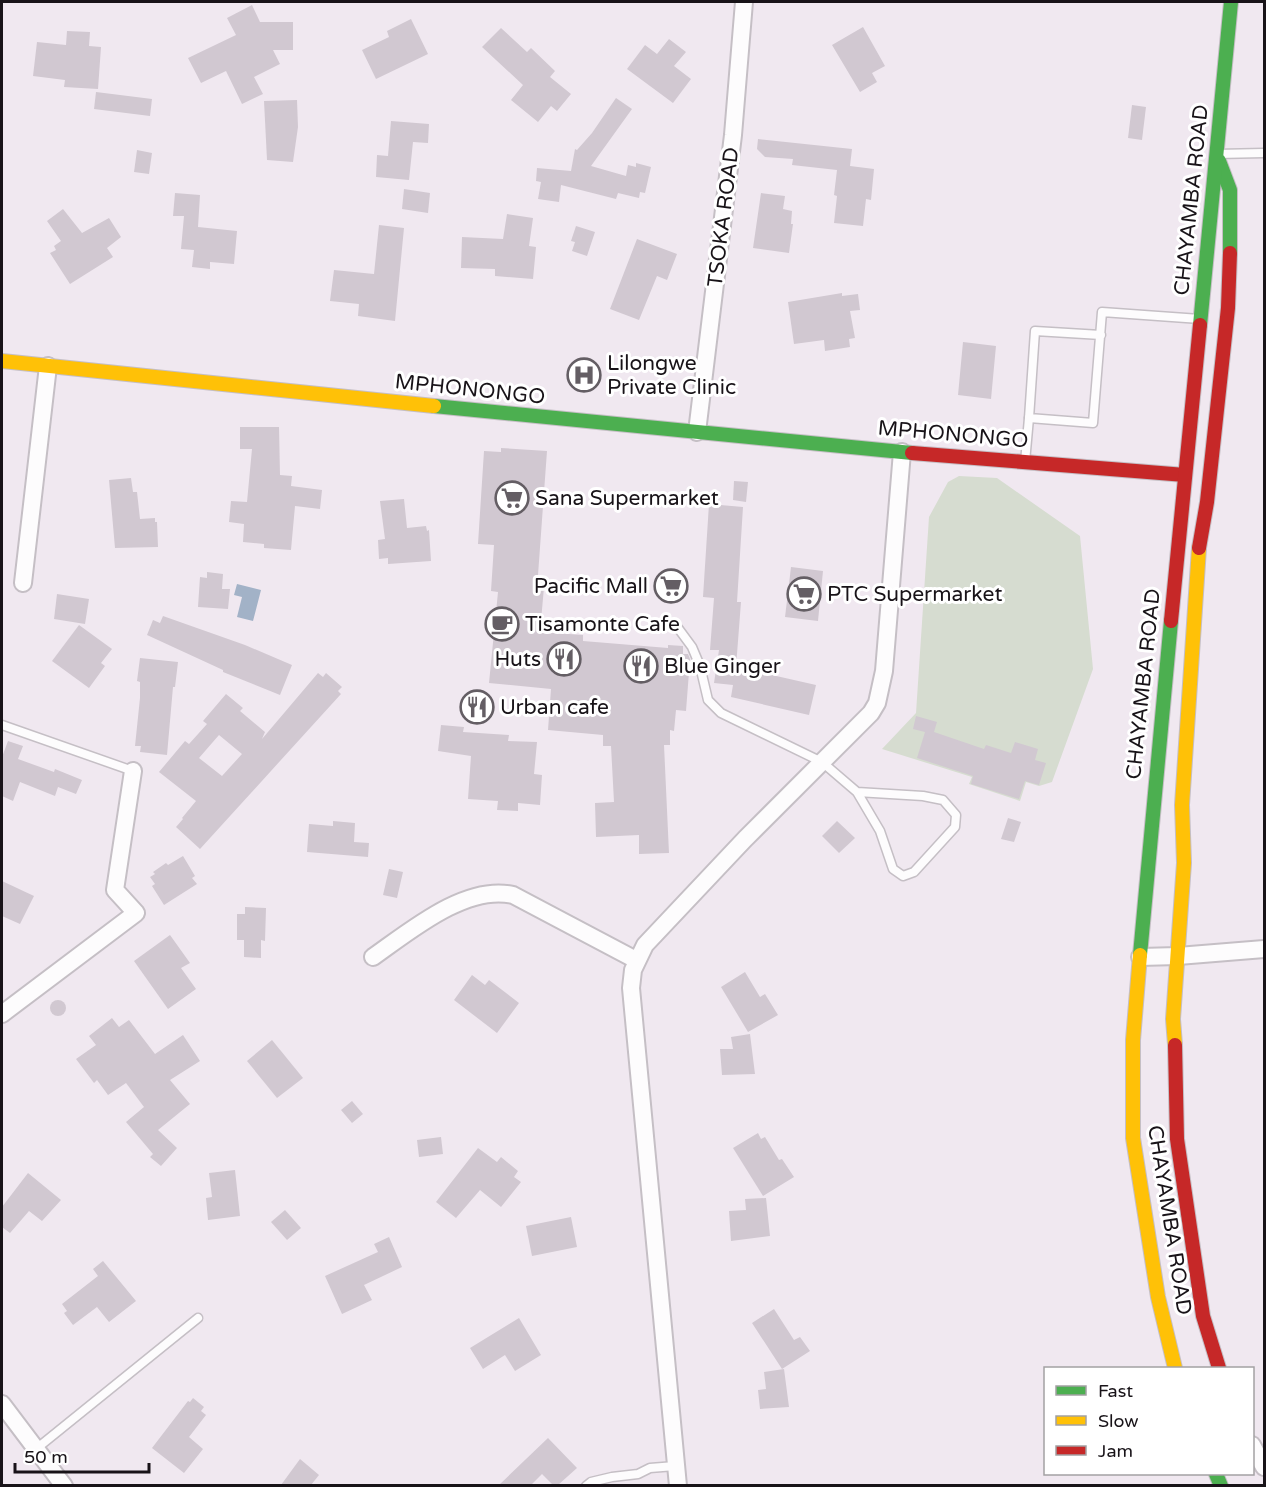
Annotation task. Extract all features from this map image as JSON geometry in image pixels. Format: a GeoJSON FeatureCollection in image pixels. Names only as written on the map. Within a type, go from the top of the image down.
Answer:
{"type":"FeatureCollection","features":[{"type":"Feature","properties":{"kind":"street","name":"TSOKA ROAD"},"geometry":{"type":"LineString","coordinates":[[697,432],[733,135],[744,2]]}},
{"type":"Feature","properties":{"kind":"street","name":"CHAYAMBA ROAD"},"geometry":{"type":"LineString","coordinates":[[1175,1367],[1158,1297],[1134,1138],[1133,1040],[1231,2]]}},
{"type":"Feature","properties":{"kind":"street"},"geometry":{"type":"LineString","coordinates":[[1217,154],[1230,190],[1231,239],[1228,296],[1207,502],[1200,539],[1191,655],[1182,805],[1184,863],[1173,1019],[1177,1067],[1175,1110],[1177,1139],[1203,1316],[1219,1367]]}},
{"type":"Feature","properties":{"kind":"street","name":"MPHONONGO"},"geometry":{"type":"LineString","coordinates":[[2,361],[902,452],[1185,475]]}},
{"type":"Feature","properties":{"kind":"street"},"geometry":{"type":"LineString","coordinates":[[23,583],[48,366]]}},
{"type":"Feature","properties":{"kind":"street"},"geometry":{"type":"LineString","coordinates":[[678,1485],[631,988],[636,960],[645,945],[871,713],[877,703],[884,671],[902,452]]}},
{"type":"Feature","properties":{"kind":"street"},"geometry":{"type":"LineString","coordinates":[[2,1014],[136,913],[115,891],[133,771]]}},
{"type":"Feature","properties":{"kind":"street"},"geometry":{"type":"LineString","coordinates":[[373,957],[428,919],[475,896],[502,892],[513,895],[636,960]]}},
{"type":"Feature","properties":{"kind":"street"},"geometry":{"type":"LineString","coordinates":[[1140,957],[1264,950]]}},
{"type":"Feature","properties":{"kind":"street"},"geometry":{"type":"LineString","coordinates":[[2,1404],[64,1485]]}},
{"type":"Feature","properties":{"kind":"street"},"geometry":{"type":"LineString","coordinates":[[1254,1449],[1264,1467]]}},
{"type":"Feature","properties":{"kind":"lane"},"geometry":{"type":"LineString","coordinates":[[1217,154],[1264,153]]}},
{"type":"Feature","properties":{"kind":"lane"},"geometry":{"type":"LineString","coordinates":[[1029,418],[1093,423],[1102,312],[1200,319]]}},
{"type":"Feature","properties":{"kind":"lane"},"geometry":{"type":"LineString","coordinates":[[1025,462],[1035,331],[1101,335]]}},
{"type":"Feature","properties":{"kind":"lane"},"geometry":{"type":"LineString","coordinates":[[678,628],[692,646],[700,666],[708,699],[721,713],[822,762],[857,792],[880,831],[893,869],[903,876],[914,872],[955,827],[956,815],[943,800],[922,796],[857,792]]}},
{"type":"Feature","properties":{"kind":"lane"},"geometry":{"type":"LineString","coordinates":[[2,725],[133,771]]}},
{"type":"Feature","properties":{"kind":"lane"},"geometry":{"type":"LineString","coordinates":[[36,1449],[198,1318]]}},
{"type":"Feature","properties":{"kind":"lane"},"geometry":{"type":"LineString","coordinates":[[586,1485],[612,1477],[638,1474],[650,1468],[675,1466]]}},
{"type":"Feature","properties":{"kind":"shaded area"},"geometry":{"type":"Polygon","coordinates":[[[959,476],[997,478],[1080,536],[1093,669],[1052,782],[1039,786],[1026,782],[1020,801],[969,784],[972,777],[882,749],[916,713],[929,517],[948,482],[959,476]]]}},
{"type":"Feature","properties":{"kind":"water"},"geometry":{"type":"Polygon","coordinates":[[[237,584],[261,590],[253,621],[237,617],[242,597],[234,595],[237,584]]]}},
{"type":"Feature","properties":{"kind":"building"},"geometry":{"type":"Polygon","coordinates":[[[252,5],[260,22],[293,22],[293,50],[273,50],[280,64],[254,77],[263,94],[242,104],[226,71],[201,83],[188,58],[236,35],[227,18],[252,5]]]}},
{"type":"Feature","properties":{"kind":"building"},"geometry":{"type":"Polygon","coordinates":[[[411,19],[428,54],[376,79],[362,50],[389,37],[387,31],[411,19]]]}},
{"type":"Feature","properties":{"kind":"building"},"geometry":{"type":"Polygon","coordinates":[[[863,27],[885,66],[872,73],[877,82],[860,92],[832,45],[863,27]]]}},
{"type":"Feature","properties":{"kind":"building"},"geometry":{"type":"Polygon","coordinates":[[[501,28],[527,52],[531,48],[555,71],[550,77],[571,94],[557,111],[551,106],[538,122],[511,100],[523,85],[482,47],[501,28]]]}},
{"type":"Feature","properties":{"kind":"building"},"geometry":{"type":"Polygon","coordinates":[[[67,31],[90,32],[89,46],[101,47],[98,89],[64,87],[65,80],[33,76],[37,42],[66,45],[67,31]]]}},
{"type":"Feature","properties":{"kind":"building"},"geometry":{"type":"Polygon","coordinates":[[[669,39],[686,52],[674,66],[691,79],[673,103],[627,69],[645,45],[657,54],[669,39]]]}},
{"type":"Feature","properties":{"kind":"building"},"geometry":{"type":"Polygon","coordinates":[[[96,92],[152,99],[150,116],[94,109],[96,92]]]}},
{"type":"Feature","properties":{"kind":"building"},"geometry":{"type":"Polygon","coordinates":[[[616,98],[632,109],[591,166],[626,176],[628,165],[636,167],[636,163],[651,167],[645,193],[640,192],[639,198],[618,193],[616,199],[561,185],[559,202],[538,199],[541,182],[536,181],[537,168],[571,171],[575,149],[577,150],[592,133],[616,98]]]}},
{"type":"Feature","properties":{"kind":"building"},"geometry":{"type":"Polygon","coordinates":[[[297,100],[298,127],[293,162],[267,160],[264,101],[297,100]]]}},
{"type":"Feature","properties":{"kind":"building"},"geometry":{"type":"Polygon","coordinates":[[[1132,105],[1146,107],[1142,140],[1128,138],[1132,105]]]}},
{"type":"Feature","properties":{"kind":"building"},"geometry":{"type":"Polygon","coordinates":[[[391,121],[429,124],[428,143],[413,142],[409,180],[376,177],[377,155],[388,156],[391,121]]]}},
{"type":"Feature","properties":{"kind":"building"},"geometry":{"type":"Polygon","coordinates":[[[758,139],[852,149],[850,166],[874,169],[871,200],[866,199],[863,226],[834,223],[837,170],[792,165],[793,159],[765,157],[757,149],[758,139]]]}},
{"type":"Feature","properties":{"kind":"building"},"geometry":{"type":"Polygon","coordinates":[[[137,150],[152,153],[149,174],[134,172],[137,150]]]}},
{"type":"Feature","properties":{"kind":"building"},"geometry":{"type":"Polygon","coordinates":[[[404,189],[430,193],[428,213],[402,209],[404,189]]]}},
{"type":"Feature","properties":{"kind":"building"},"geometry":{"type":"Polygon","coordinates":[[[175,193],[200,195],[198,227],[237,231],[234,264],[210,262],[210,269],[192,267],[194,250],[181,249],[184,216],[173,216],[175,193]]]}},
{"type":"Feature","properties":{"kind":"building"},"geometry":{"type":"Polygon","coordinates":[[[761,193],[785,196],[783,209],[792,211],[791,224],[793,224],[789,253],[753,248],[761,193]]]}},
{"type":"Feature","properties":{"kind":"building"},"geometry":{"type":"Polygon","coordinates":[[[63,209],[82,233],[109,218],[121,237],[107,248],[113,257],[70,284],[50,253],[56,250],[54,246],[61,241],[47,221],[63,209]]]}},
{"type":"Feature","properties":{"kind":"building"},"geometry":{"type":"Polygon","coordinates":[[[507,214],[533,218],[529,246],[536,247],[533,279],[495,276],[495,269],[461,268],[462,237],[503,239],[507,214]]]}},
{"type":"Feature","properties":{"kind":"building"},"geometry":{"type":"Polygon","coordinates":[[[379,225],[404,228],[395,321],[358,316],[359,304],[330,301],[334,270],[374,274],[379,225]]]}},
{"type":"Feature","properties":{"kind":"building"},"geometry":{"type":"Polygon","coordinates":[[[576,226],[595,232],[587,256],[572,251],[575,242],[571,241],[576,226]]]}},
{"type":"Feature","properties":{"kind":"building"},"geometry":{"type":"Polygon","coordinates":[[[637,239],[677,254],[667,280],[657,276],[639,320],[610,309],[637,239]]]}},
{"type":"Feature","properties":{"kind":"building"},"geometry":{"type":"Polygon","coordinates":[[[842,293],[842,296],[858,294],[860,310],[850,311],[855,338],[849,339],[850,347],[825,351],[824,340],[794,344],[788,302],[842,293]]]}},
{"type":"Feature","properties":{"kind":"building"},"geometry":{"type":"Polygon","coordinates":[[[963,342],[996,346],[991,399],[958,395],[963,342]]]}},
{"type":"Feature","properties":{"kind":"building"},"geometry":{"type":"Polygon","coordinates":[[[240,427],[279,427],[280,475],[292,476],[291,486],[322,490],[320,509],[295,506],[291,550],[264,548],[264,544],[243,542],[244,524],[229,522],[231,501],[247,502],[252,449],[240,449],[240,427]]]}},
{"type":"Feature","properties":{"kind":"building"},"geometry":{"type":"Polygon","coordinates":[[[501,448],[547,451],[538,575],[545,576],[540,632],[583,635],[583,641],[668,648],[668,645],[683,646],[683,654],[688,654],[690,659],[686,711],[676,710],[674,731],[670,730],[670,745],[664,745],[669,853],[639,854],[639,835],[596,837],[595,803],[614,802],[611,746],[603,746],[603,735],[548,730],[551,689],[489,683],[498,592],[491,591],[494,545],[478,544],[484,451],[501,452],[501,448]]]}},
{"type":"Feature","properties":{"kind":"building"},"geometry":{"type":"Polygon","coordinates":[[[131,478],[133,492],[137,492],[140,519],[155,518],[157,522],[158,547],[115,548],[109,480],[131,478]]]}},
{"type":"Feature","properties":{"kind":"building"},"geometry":{"type":"Polygon","coordinates":[[[734,481],[748,482],[746,502],[733,500],[734,481]]]}},
{"type":"Feature","properties":{"kind":"building"},"geometry":{"type":"Polygon","coordinates":[[[404,499],[407,528],[426,526],[427,531],[429,530],[431,561],[388,564],[388,558],[379,559],[378,540],[385,539],[380,501],[404,499]]]}},
{"type":"Feature","properties":{"kind":"building"},"geometry":{"type":"Polygon","coordinates":[[[709,504],[743,507],[737,602],[741,602],[736,667],[816,685],[809,715],[731,697],[733,685],[714,683],[719,650],[710,650],[714,598],[703,597],[709,504]]]}},
{"type":"Feature","properties":{"kind":"building","name":"PTC Supermarket"},"geometry":{"type":"Polygon","coordinates":[[[791,567],[823,571],[818,621],[785,617],[791,567]]]}},
{"type":"Feature","properties":{"kind":"building"},"geometry":{"type":"Polygon","coordinates":[[[207,572],[223,574],[222,589],[230,589],[228,609],[198,607],[200,577],[207,578],[207,572]]]}},
{"type":"Feature","properties":{"kind":"building"},"geometry":{"type":"Polygon","coordinates":[[[57,594],[89,599],[85,624],[54,619],[57,594]]]}},
{"type":"Feature","properties":{"kind":"building"},"geometry":{"type":"Polygon","coordinates":[[[163,616],[245,645],[292,665],[280,695],[223,672],[147,635],[153,620],[160,623],[163,616]]]}},
{"type":"Feature","properties":{"kind":"building"},"geometry":{"type":"Polygon","coordinates":[[[79,625],[112,649],[101,663],[105,666],[89,688],[52,661],[79,625]]]}},
{"type":"Feature","properties":{"kind":"building"},"geometry":{"type":"Polygon","coordinates":[[[140,658],[178,662],[175,687],[173,687],[167,755],[140,752],[141,746],[135,746],[140,698],[140,682],[137,681],[140,658]]]}},
{"type":"Feature","properties":{"kind":"building"},"geometry":{"type":"Polygon","coordinates":[[[318,673],[323,677],[326,673],[342,687],[338,691],[341,694],[200,849],[176,827],[196,801],[159,772],[185,741],[189,744],[207,724],[203,721],[226,694],[243,708],[240,711],[265,732],[262,739],[318,673]],[[219,735],[199,758],[222,776],[242,754],[219,735]]]}},
{"type":"Feature","properties":{"kind":"building"},"geometry":{"type":"Polygon","coordinates":[[[916,716],[937,722],[934,732],[984,749],[986,745],[1011,753],[1015,742],[1038,749],[1035,760],[1046,763],[1039,785],[1025,781],[1019,799],[971,784],[973,776],[917,758],[925,732],[913,729],[916,716]]]}},
{"type":"Feature","properties":{"kind":"building"},"geometry":{"type":"Polygon","coordinates":[[[441,725],[464,727],[463,732],[509,735],[508,741],[537,742],[534,774],[542,775],[540,805],[518,803],[518,811],[497,810],[498,801],[468,799],[471,756],[438,751],[441,725]]]}},
{"type":"Feature","properties":{"kind":"building"},"geometry":{"type":"Polygon","coordinates":[[[8,741],[23,746],[18,759],[54,772],[55,769],[82,780],[76,794],[58,787],[55,796],[20,782],[13,801],[2,796],[2,757],[8,741]]]}},
{"type":"Feature","properties":{"kind":"building"},"geometry":{"type":"Polygon","coordinates":[[[1008,818],[1021,822],[1014,842],[1001,839],[1008,818]]]}},
{"type":"Feature","properties":{"kind":"building"},"geometry":{"type":"Polygon","coordinates":[[[333,821],[355,823],[354,842],[369,843],[368,857],[307,852],[309,824],[333,826],[333,821]]]}},
{"type":"Feature","properties":{"kind":"building"},"geometry":{"type":"Polygon","coordinates":[[[837,821],[855,838],[839,853],[822,836],[837,821]]]}},
{"type":"Feature","properties":{"kind":"building"},"geometry":{"type":"Polygon","coordinates":[[[183,856],[197,884],[164,905],[152,886],[155,884],[150,877],[166,863],[168,865],[183,856]]]}},
{"type":"Feature","properties":{"kind":"building"},"geometry":{"type":"Polygon","coordinates":[[[389,869],[403,872],[397,898],[383,895],[389,869]]]}},
{"type":"Feature","properties":{"kind":"building"},"geometry":{"type":"Polygon","coordinates":[[[2,881],[34,896],[20,924],[2,916],[2,881]]]}},
{"type":"Feature","properties":{"kind":"building"},"geometry":{"type":"Polygon","coordinates":[[[245,907],[266,908],[265,941],[261,940],[261,958],[244,957],[244,940],[237,940],[237,914],[245,914],[245,907]]]}},
{"type":"Feature","properties":{"kind":"building"},"geometry":{"type":"Polygon","coordinates":[[[170,935],[190,963],[181,968],[196,989],[168,1009],[134,961],[170,935]]]}},
{"type":"Feature","properties":{"kind":"building"},"geometry":{"type":"Polygon","coordinates":[[[745,972],[760,997],[765,994],[778,1015],[748,1032],[721,987],[745,972]]]}},
{"type":"Feature","properties":{"kind":"building"},"geometry":{"type":"Polygon","coordinates":[[[472,975],[485,985],[489,980],[519,1003],[497,1033],[454,1000],[472,975]]]}},
{"type":"Feature","properties":{"kind":"building"},"geometry":{"type":"Polygon","coordinates":[[[55,1000],[61,1000],[66,1008],[64,1014],[55,1016],[50,1011],[50,1005],[55,1000]]]}},
{"type":"Feature","properties":{"kind":"building"},"geometry":{"type":"Polygon","coordinates":[[[112,1018],[119,1027],[129,1020],[155,1054],[183,1035],[200,1061],[170,1080],[190,1104],[158,1130],[177,1148],[161,1166],[150,1157],[153,1154],[126,1122],[144,1107],[126,1083],[108,1095],[97,1080],[94,1083],[76,1059],[96,1045],[89,1036],[112,1018]]]}},
{"type":"Feature","properties":{"kind":"building"},"geometry":{"type":"Polygon","coordinates":[[[750,1034],[755,1074],[722,1075],[720,1049],[733,1049],[731,1037],[750,1034]]]}},
{"type":"Feature","properties":{"kind":"building"},"geometry":{"type":"Polygon","coordinates":[[[272,1040],[303,1078],[277,1098],[247,1061],[272,1040]]]}},
{"type":"Feature","properties":{"kind":"building"},"geometry":{"type":"Polygon","coordinates":[[[352,1101],[363,1114],[352,1123],[341,1110],[352,1101]]]}},
{"type":"Feature","properties":{"kind":"building"},"geometry":{"type":"Polygon","coordinates":[[[758,1133],[761,1139],[765,1137],[779,1160],[782,1159],[794,1177],[763,1196],[733,1148],[758,1133]]]}},
{"type":"Feature","properties":{"kind":"building"},"geometry":{"type":"Polygon","coordinates":[[[441,1137],[443,1154],[419,1157],[417,1140],[441,1137]]]}},
{"type":"Feature","properties":{"kind":"building"},"geometry":{"type":"Polygon","coordinates":[[[478,1148],[497,1162],[501,1157],[518,1171],[514,1177],[521,1182],[501,1207],[480,1190],[456,1218],[436,1202],[478,1148]]]}},
{"type":"Feature","properties":{"kind":"building"},"geometry":{"type":"Polygon","coordinates":[[[235,1170],[240,1216],[208,1220],[206,1198],[212,1197],[209,1173],[235,1170]]]}},
{"type":"Feature","properties":{"kind":"building"},"geometry":{"type":"Polygon","coordinates":[[[28,1173],[61,1200],[42,1221],[29,1211],[10,1233],[2,1227],[2,1207],[28,1173]]]}},
{"type":"Feature","properties":{"kind":"building"},"geometry":{"type":"Polygon","coordinates":[[[766,1198],[770,1236],[731,1241],[729,1211],[746,1210],[745,1199],[766,1198]]]}},
{"type":"Feature","properties":{"kind":"building"},"geometry":{"type":"Polygon","coordinates":[[[285,1210],[301,1228],[287,1240],[271,1222],[285,1210]]]}},
{"type":"Feature","properties":{"kind":"building"},"geometry":{"type":"Polygon","coordinates":[[[571,1217],[577,1247],[532,1256],[526,1226],[571,1217]]]}},
{"type":"Feature","properties":{"kind":"building"},"geometry":{"type":"Polygon","coordinates":[[[389,1237],[402,1267],[364,1285],[372,1300],[342,1314],[325,1276],[378,1252],[374,1244],[389,1237]]]}},
{"type":"Feature","properties":{"kind":"building"},"geometry":{"type":"Polygon","coordinates":[[[103,1261],[136,1301],[109,1322],[97,1307],[73,1325],[64,1313],[67,1311],[62,1304],[98,1276],[93,1269],[103,1261]]]}},
{"type":"Feature","properties":{"kind":"building"},"geometry":{"type":"Polygon","coordinates":[[[774,1309],[794,1340],[800,1337],[810,1351],[782,1369],[752,1323],[774,1309]]]}},
{"type":"Feature","properties":{"kind":"building"},"geometry":{"type":"Polygon","coordinates":[[[519,1318],[541,1355],[515,1371],[505,1355],[483,1369],[470,1348],[519,1318]]]}},
{"type":"Feature","properties":{"kind":"building"},"geometry":{"type":"Polygon","coordinates":[[[784,1369],[789,1407],[760,1409],[758,1390],[766,1389],[764,1372],[784,1369]]]}},
{"type":"Feature","properties":{"kind":"building"},"geometry":{"type":"Polygon","coordinates":[[[193,1398],[204,1407],[201,1411],[206,1415],[189,1437],[203,1449],[184,1473],[152,1448],[188,1401],[190,1402],[193,1398]]]}},
{"type":"Feature","properties":{"kind":"building"},"geometry":{"type":"Polygon","coordinates":[[[548,1438],[577,1468],[558,1485],[553,1485],[542,1474],[531,1485],[499,1485],[548,1438]]]}},
{"type":"Feature","properties":{"kind":"building"},"geometry":{"type":"Polygon","coordinates":[[[300,1459],[319,1475],[311,1485],[281,1485],[300,1459]]]}},
{"type":"Feature","properties":{"kind":"traffic: fast"},"geometry":{"type":"LineString","coordinates":[[1200,325],[1231,2]]}},
{"type":"Feature","properties":{"kind":"traffic: fast"},"geometry":{"type":"LineString","coordinates":[[1219,161],[1230,190],[1230,253]]}},
{"type":"Feature","properties":{"kind":"traffic: fast"},"geometry":{"type":"LineString","coordinates":[[434,406],[912,453]]}},
{"type":"Feature","properties":{"kind":"traffic: fast"},"geometry":{"type":"LineString","coordinates":[[1140,955],[1171,621]]}},
{"type":"Feature","properties":{"kind":"traffic: fast"},"geometry":{"type":"LineString","coordinates":[[1216,1475],[1221,1486]]}},
{"type":"Feature","properties":{"kind":"traffic: slow"},"geometry":{"type":"LineString","coordinates":[[2,361],[434,406]]}},
{"type":"Feature","properties":{"kind":"traffic: slow"},"geometry":{"type":"LineString","coordinates":[[1175,1045],[1173,1019],[1184,863],[1182,805],[1199,548]]}},
{"type":"Feature","properties":{"kind":"traffic: slow"},"geometry":{"type":"LineString","coordinates":[[1140,955],[1133,1040],[1133,1138],[1158,1297],[1175,1367]]}},
{"type":"Feature","properties":{"kind":"traffic: jam"},"geometry":{"type":"LineString","coordinates":[[1199,548],[1207,502],[1228,308],[1230,253]]}},
{"type":"Feature","properties":{"kind":"traffic: jam"},"geometry":{"type":"LineString","coordinates":[[1171,621],[1200,325]]}},
{"type":"Feature","properties":{"kind":"traffic: jam"},"geometry":{"type":"LineString","coordinates":[[912,453],[1185,475]]}},
{"type":"Feature","properties":{"kind":"traffic: jam"},"geometry":{"type":"LineString","coordinates":[[1175,1045],[1177,1139],[1203,1316],[1219,1367]]}},
{"type":"Feature","properties":{"kind":"place","name":"Lilongwe Private Clinic"},"geometry":{"type":"Point","coordinates":[584,375]}},
{"type":"Feature","properties":{"kind":"place","name":"Sana Supermarket"},"geometry":{"type":"Point","coordinates":[512,498]}},
{"type":"Feature","properties":{"kind":"place","name":"Pacific Mall"},"geometry":{"type":"Point","coordinates":[671,586]}},
{"type":"Feature","properties":{"kind":"place","name":"PTC Supermarket"},"geometry":{"type":"Point","coordinates":[804,594]}},
{"type":"Feature","properties":{"kind":"place","name":"Tisamonte Cafe"},"geometry":{"type":"Point","coordinates":[502,624]}},
{"type":"Feature","properties":{"kind":"place","name":"Huts"},"geometry":{"type":"Point","coordinates":[564,659]}},
{"type":"Feature","properties":{"kind":"place","name":"Blue Ginger"},"geometry":{"type":"Point","coordinates":[641,666]}},
{"type":"Feature","properties":{"kind":"place","name":"Urban cafe"},"geometry":{"type":"Point","coordinates":[477,707]}}]}
